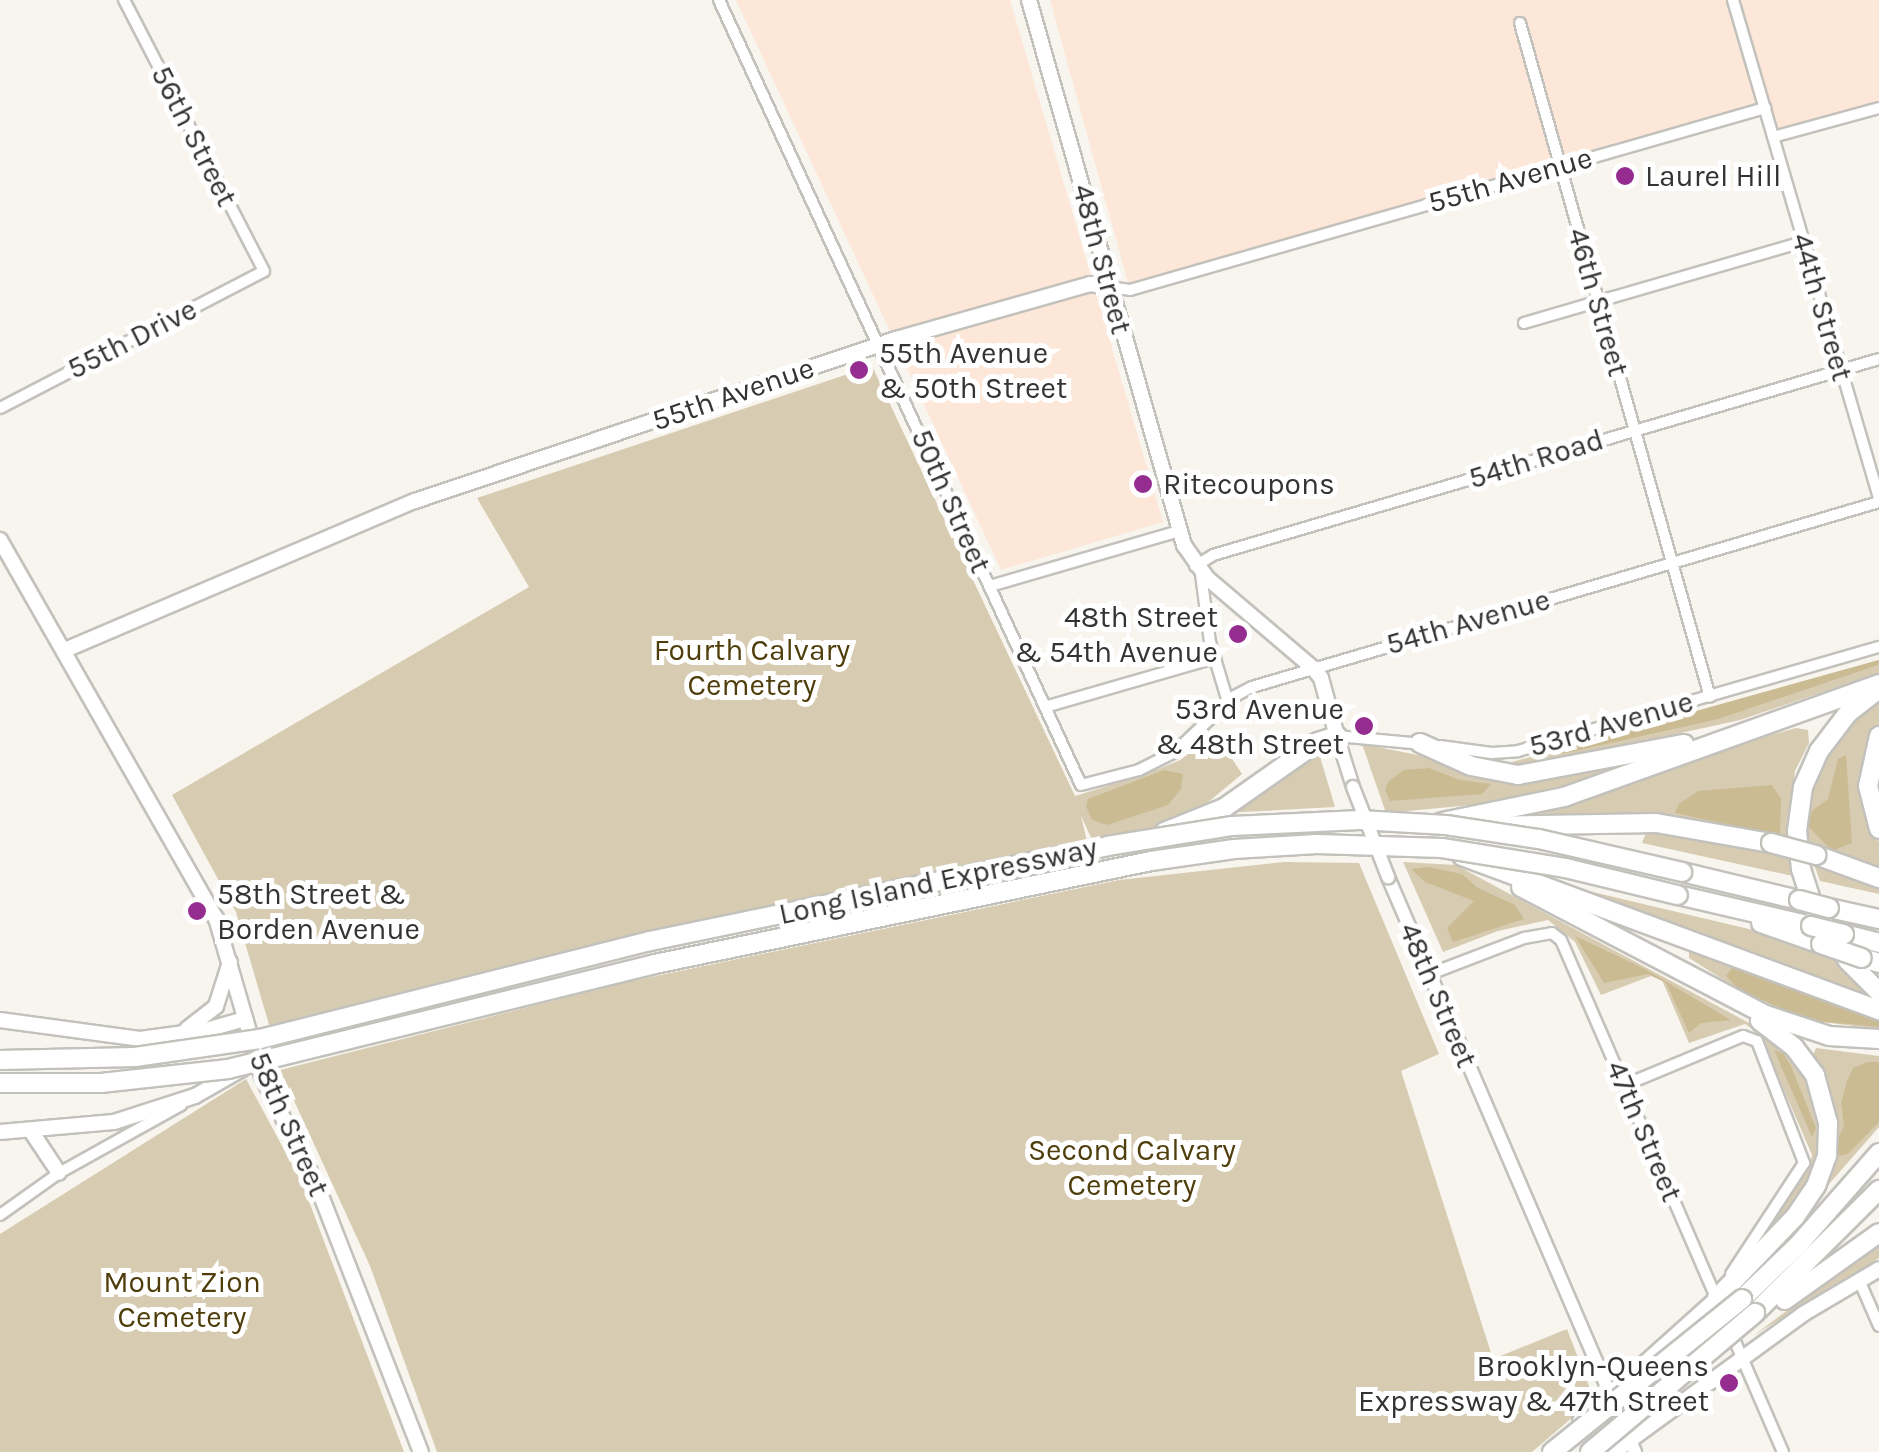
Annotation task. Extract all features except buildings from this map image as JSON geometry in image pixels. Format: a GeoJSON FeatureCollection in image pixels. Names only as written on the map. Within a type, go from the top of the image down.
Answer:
{"type":"FeatureCollection","features":[{"type":"Feature","properties":{"kind":"highway"},"geometry":{"type":"LineString","coordinates":[[1402,828],[1544,803],[1879,686]]}},
{"type":"Feature","properties":{"kind":"highway"},"geometry":{"type":"LineString","coordinates":[[1879,686],[1848,713],[1818,751],[1804,787],[1797,821],[1799,858],[1813,907],[1848,961],[1879,992]]}},
{"type":"Feature","properties":{"kind":"highway"},"geometry":{"type":"LineString","coordinates":[[1420,744],[1471,766],[1518,775],[1743,732]]}},
{"type":"Feature","properties":{"kind":"highway"},"geometry":{"type":"LineString","coordinates":[[1112,852],[1215,812],[1318,742],[1337,736]]}},
{"type":"Feature","properties":{"kind":"highway"},"geometry":{"type":"LineString","coordinates":[[1879,736],[1868,786],[1879,829]]}},
{"type":"Feature","properties":{"kind":"highway","name":"Long Island Expressway"},"geometry":{"type":"LineString","coordinates":[[0,1063],[135,1057],[260,1039],[650,940],[1121,843],[1232,826],[1360,820],[1446,825],[1539,839],[1834,909],[1879,916]]}},
{"type":"Feature","properties":{"kind":"highway"},"geometry":{"type":"LineString","coordinates":[[0,1081],[180,1064],[305,1042],[572,966],[824,918],[1112,852],[1248,832],[1656,822],[1771,842],[1879,878]]}},
{"type":"Feature","properties":{"kind":"highway"},"geometry":{"type":"LineString","coordinates":[[877,906],[1235,843],[1317,837],[1402,839],[1464,856],[1879,1010]]}},
{"type":"Feature","properties":{"kind":"highway","name":"Long Island Expressway"},"geometry":{"type":"LineString","coordinates":[[0,1081],[101,1083],[241,1066],[655,964],[1152,861],[1234,849],[1358,844],[1442,848],[1553,865],[1879,943]]}},
{"type":"Feature","properties":{"kind":"highway"},"geometry":{"type":"LineString","coordinates":[[1464,856],[1728,996],[1795,1027],[1829,1036],[1879,1039]]}},
{"type":"Feature","properties":{"kind":"highway"},"geometry":{"type":"LineString","coordinates":[[1709,902],[1870,960]]}},
{"type":"Feature","properties":{"kind":"highway"},"geometry":{"type":"LineString","coordinates":[[1717,1298],[1767,1250],[1803,1207],[1820,1176],[1828,1144],[1824,1102],[1810,1067],[1788,1041],[1728,996]]}},
{"type":"Feature","properties":{"kind":"highway"},"geometry":{"type":"LineString","coordinates":[[0,1052],[50,1068]]}},
{"type":"Feature","properties":{"kind":"highway"},"geometry":{"type":"LineString","coordinates":[[0,1063],[50,1068],[180,1064]]}},
{"type":"Feature","properties":{"kind":"highway"},"geometry":{"type":"LineString","coordinates":[[1753,1310],[1798,1244],[1879,1153]]}},
{"type":"Feature","properties":{"kind":"highway"},"geometry":{"type":"LineString","coordinates":[[1590,1452],[1665,1392],[1828,1245],[1879,1190]]}},
{"type":"Feature","properties":{"kind":"highway"},"geometry":{"type":"LineString","coordinates":[[1550,1452],[1753,1310],[1879,1233]]}},
{"type":"Feature","properties":{"kind":"main road","name":"48th Street"},"geometry":{"type":"LineString","coordinates":[[1028,0],[1179,531],[1198,569],[1321,678],[1337,736]]}},
{"type":"Feature","properties":{"kind":"main road","name":"55th Avenue"},"geometry":{"type":"LineString","coordinates":[[66,650],[402,506],[881,344],[1090,284],[1110,287]]}},
{"type":"Feature","properties":{"kind":"main road","name":"58th Street"},"geometry":{"type":"LineString","coordinates":[[0,540],[212,910],[256,1060],[318,1188],[421,1452]]}},
{"type":"Feature","properties":{"kind":"main road"},"geometry":{"type":"LineString","coordinates":[[173,1036],[212,1012],[230,962]]}},
{"type":"Feature","properties":{"kind":"main road"},"geometry":{"type":"LineString","coordinates":[[0,1020],[121,1038],[173,1036],[245,1018]]}},
{"type":"Feature","properties":{"kind":"main road"},"geometry":{"type":"LineString","coordinates":[[0,1132],[114,1122],[195,1096],[256,1060]]}},
{"type":"Feature","properties":{"kind":"main road"},"geometry":{"type":"LineString","coordinates":[[31,1131],[59,1174]]}},
{"type":"Feature","properties":{"kind":"main road"},"geometry":{"type":"LineString","coordinates":[[1614,1452],[1632,1446],[1742,1358],[1879,1269]]}},
{"type":"Feature","properties":{"kind":"main road"},"geometry":{"type":"LineString","coordinates":[[1550,1452],[1717,1298]]}},
{"type":"Feature","properties":{"kind":"street","name":"56th Street"},"geometry":{"type":"LineString","coordinates":[[124,0],[264,271]]}},
{"type":"Feature","properties":{"kind":"street","name":"50th Street"},"geometry":{"type":"LineString","coordinates":[[719,0],[881,344],[1080,785]]}},
{"type":"Feature","properties":{"kind":"street","name":"44th Street"},"geometry":{"type":"LineString","coordinates":[[1733,0],[1879,500]]}},
{"type":"Feature","properties":{"kind":"street","name":"46th Street"},"geometry":{"type":"LineString","coordinates":[[1520,22],[1710,697]]}},
{"type":"Feature","properties":{"kind":"street","name":"55th Avenue"},"geometry":{"type":"LineString","coordinates":[[1110,287],[1130,290],[1765,108]]}},
{"type":"Feature","properties":{"kind":"street"},"geometry":{"type":"LineString","coordinates":[[1773,137],[1879,108]]}},
{"type":"Feature","properties":{"kind":"street"},"geometry":{"type":"LineString","coordinates":[[1524,323],[1804,242]]}},
{"type":"Feature","properties":{"kind":"street","name":"55th Drive"},"geometry":{"type":"LineString","coordinates":[[0,408],[264,271]]}},
{"type":"Feature","properties":{"kind":"street","name":"54th Road"},"geometry":{"type":"LineString","coordinates":[[1198,569],[1213,555],[1879,359]]}},
{"type":"Feature","properties":{"kind":"street","name":"54th Avenue"},"geometry":{"type":"LineString","coordinates":[[1080,785],[1140,770],[1175,752],[1228,702],[1252,687],[1879,500]]}},
{"type":"Feature","properties":{"kind":"street"},"geometry":{"type":"LineString","coordinates":[[990,586],[1179,531]]}},
{"type":"Feature","properties":{"kind":"street","name":"48th Street"},"geometry":{"type":"LineString","coordinates":[[1198,569],[1228,702]]}},
{"type":"Feature","properties":{"kind":"street","name":"53rd Avenue"},"geometry":{"type":"LineString","coordinates":[[1337,736],[1510,752],[1879,647]]}},
{"type":"Feature","properties":{"kind":"street"},"geometry":{"type":"LineString","coordinates":[[1045,706],[1215,658]]}},
{"type":"Feature","properties":{"kind":"street","name":"48th Street"},"geometry":{"type":"LineString","coordinates":[[1337,736],[1388,877],[1632,1446]]}},
{"type":"Feature","properties":{"kind":"street","name":"47th Street"},"geometry":{"type":"LineString","coordinates":[[1430,974],[1503,944],[1556,934],[1783,1452]]}},
{"type":"Feature","properties":{"kind":"street"},"geometry":{"type":"LineString","coordinates":[[1625,1085],[1748,1035],[1758,1044],[1804,1160],[1802,1170],[1717,1298]]}},
{"type":"Feature","properties":{"kind":"street"},"geometry":{"type":"LineString","coordinates":[[0,1215],[59,1174],[195,1096]]}},
{"type":"Feature","properties":{"kind":"street"},"geometry":{"type":"LineString","coordinates":[[1859,1280],[1879,1326]]}},
{"type":"Feature","properties":{"kind":"shaded area"},"geometry":{"type":"Polygon","coordinates":[[[736,0],[1010,0],[1163,522],[1001,570],[736,0]]]}},
{"type":"Feature","properties":{"kind":"shaded area"},"geometry":{"type":"Polygon","coordinates":[[[1050,0],[1879,0],[1879,108],[1773,137],[1765,109],[1130,290],[1050,0]]]}},
{"type":"Feature","properties":{"kind":"shaded area"},"geometry":{"type":"Polygon","coordinates":[[[1879,660],[1878,665],[1718,719],[1557,755],[1562,749],[1879,660]]]}},
{"type":"Feature","properties":{"kind":"shaded area"},"geometry":{"type":"Polygon","coordinates":[[[1846,755],[1852,843],[1832,851],[1805,823],[1813,810],[1828,799],[1838,759],[1846,755]]]}},
{"type":"Feature","properties":{"kind":"shaded area"},"geometry":{"type":"Polygon","coordinates":[[[1429,768],[1460,780],[1491,784],[1482,794],[1390,801],[1385,790],[1389,781],[1404,770],[1429,768]]]}},
{"type":"Feature","properties":{"kind":"shaded area"},"geometry":{"type":"Polygon","coordinates":[[[1164,770],[1183,774],[1181,789],[1168,805],[1107,825],[1092,820],[1086,806],[1088,799],[1164,770]]]}},
{"type":"Feature","properties":{"kind":"shaded area"},"geometry":{"type":"Polygon","coordinates":[[[1772,785],[1781,799],[1780,836],[1675,813],[1679,804],[1698,791],[1772,785]]]}},
{"type":"Feature","properties":{"kind":"shaded area"},"geometry":{"type":"Polygon","coordinates":[[[1428,867],[1462,874],[1478,888],[1515,905],[1524,919],[1453,942],[1447,928],[1474,901],[1425,882],[1411,869],[1428,867]]]}},
{"type":"Feature","properties":{"kind":"shaded area"},"geometry":{"type":"Polygon","coordinates":[[[1575,936],[1645,969],[1731,1020],[1701,1023],[1689,1033],[1666,983],[1648,974],[1604,983],[1575,936]]]}},
{"type":"Feature","properties":{"kind":"shaded area"},"geometry":{"type":"Polygon","coordinates":[[[1732,968],[1866,1012],[1879,1020],[1879,1027],[1806,1020],[1738,989],[1726,976],[1732,968]]]}},
{"type":"Feature","properties":{"kind":"shaded area"},"geometry":{"type":"Polygon","coordinates":[[[1774,1050],[1783,1053],[1791,1066],[1816,1128],[1812,1137],[1774,1050]]]}},
{"type":"Feature","properties":{"kind":"shaded area"},"geometry":{"type":"Polygon","coordinates":[[[1879,1062],[1879,1122],[1848,1154],[1837,1156],[1834,1147],[1844,1126],[1841,1103],[1847,1081],[1853,1068],[1879,1062]]]}},
{"type":"Feature","properties":{"kind":"green space","name":"Fourth Calvary Cemetery"},"geometry":{"type":"Polygon","coordinates":[[[872,366],[1075,796],[1180,760],[1216,734],[1242,774],[1206,804],[1140,833],[1093,842],[1081,816],[1087,841],[601,943],[270,1028],[236,912],[172,795],[529,587],[477,498],[872,366]]]}},
{"type":"Feature","properties":{"kind":"green space"},"geometry":{"type":"Polygon","coordinates":[[[1879,660],[1879,673],[1740,720],[1562,759],[1516,766],[1512,762],[1879,660]]]}},
{"type":"Feature","properties":{"kind":"green space"},"geometry":{"type":"Polygon","coordinates":[[[1879,695],[1879,726],[1865,747],[1860,786],[1865,817],[1879,842],[1879,870],[1802,843],[1803,801],[1841,723],[1879,695]]]}},
{"type":"Feature","properties":{"kind":"green space"},"geometry":{"type":"Polygon","coordinates":[[[1796,728],[1808,730],[1809,743],[1795,771],[1787,838],[1691,818],[1534,817],[1528,812],[1694,756],[1796,728]]]}},
{"type":"Feature","properties":{"kind":"green space"},"geometry":{"type":"Polygon","coordinates":[[[1362,744],[1428,757],[1476,776],[1604,770],[1577,786],[1525,800],[1386,813],[1362,744]]]}},
{"type":"Feature","properties":{"kind":"green space"},"geometry":{"type":"Polygon","coordinates":[[[1318,750],[1335,807],[1223,813],[1318,750]]]}},
{"type":"Feature","properties":{"kind":"green space"},"geometry":{"type":"Polygon","coordinates":[[[1648,827],[1789,853],[1793,876],[1642,843],[1648,827]]]}},
{"type":"Feature","properties":{"kind":"green space","name":"Second Calvary Cemetery"},"geometry":{"type":"Polygon","coordinates":[[[1284,862],[1359,863],[1439,1054],[1401,1071],[1493,1359],[1567,1329],[1594,1399],[1532,1452],[437,1452],[370,1266],[280,1070],[632,981],[1119,880],[1284,862]]]}},
{"type":"Feature","properties":{"kind":"green space"},"geometry":{"type":"Polygon","coordinates":[[[1403,862],[1456,865],[1764,1031],[1802,1065],[1814,1091],[1822,1127],[1816,1167],[1804,1193],[1760,1246],[1754,1249],[1809,1169],[1812,1155],[1760,1034],[1745,1024],[1689,1043],[1662,980],[1651,976],[1601,995],[1575,942],[1548,920],[1498,931],[1443,952],[1403,862]]]}},
{"type":"Feature","properties":{"kind":"green space"},"geometry":{"type":"Polygon","coordinates":[[[1813,862],[1879,884],[1879,894],[1820,881],[1813,862]]]}},
{"type":"Feature","properties":{"kind":"green space"},"geometry":{"type":"Polygon","coordinates":[[[1538,879],[1774,935],[1834,954],[1841,967],[1879,999],[1879,1004],[1538,879]]]}},
{"type":"Feature","properties":{"kind":"green space"},"geometry":{"type":"Polygon","coordinates":[[[1689,947],[1879,1017],[1879,1029],[1806,1020],[1738,989],[1689,958],[1689,947]]]}},
{"type":"Feature","properties":{"kind":"green space"},"geometry":{"type":"Polygon","coordinates":[[[1816,1048],[1879,1056],[1879,1127],[1815,1200],[1834,1143],[1812,1057],[1816,1048]]]}},
{"type":"Feature","properties":{"kind":"green space","name":"Mount Zion Cemetery"},"geometry":{"type":"Polygon","coordinates":[[[246,1079],[302,1183],[404,1452],[0,1452],[0,1234],[246,1079]]]}},
{"type":"Feature","properties":{"kind":"green space"},"geometry":{"type":"Polygon","coordinates":[[[1879,1247],[1879,1258],[1753,1336],[1830,1278],[1879,1247]]]}},
{"type":"Feature","properties":{"kind":"place","name":"Laurel Hill"},"geometry":{"type":"Point","coordinates":[1625,176]}},
{"type":"Feature","properties":{"kind":"place","name":"55th Avenue & 50th Street"},"geometry":{"type":"Point","coordinates":[859,370]}},
{"type":"Feature","properties":{"kind":"place","name":"Ritecoupons"},"geometry":{"type":"Point","coordinates":[1143,484]}},
{"type":"Feature","properties":{"kind":"place","name":"48th Street & 54th Avenue"},"geometry":{"type":"Point","coordinates":[1238,634]}},
{"type":"Feature","properties":{"kind":"place","name":"53rd Avenue & 48th Street"},"geometry":{"type":"Point","coordinates":[1364,726]}},
{"type":"Feature","properties":{"kind":"place","name":"58th Street & Borden Avenue"},"geometry":{"type":"Point","coordinates":[197,911]}},
{"type":"Feature","properties":{"kind":"place","name":"Brooklyn-Queens Expressway & 47th Street"},"geometry":{"type":"Point","coordinates":[1729,1383]}}]}
